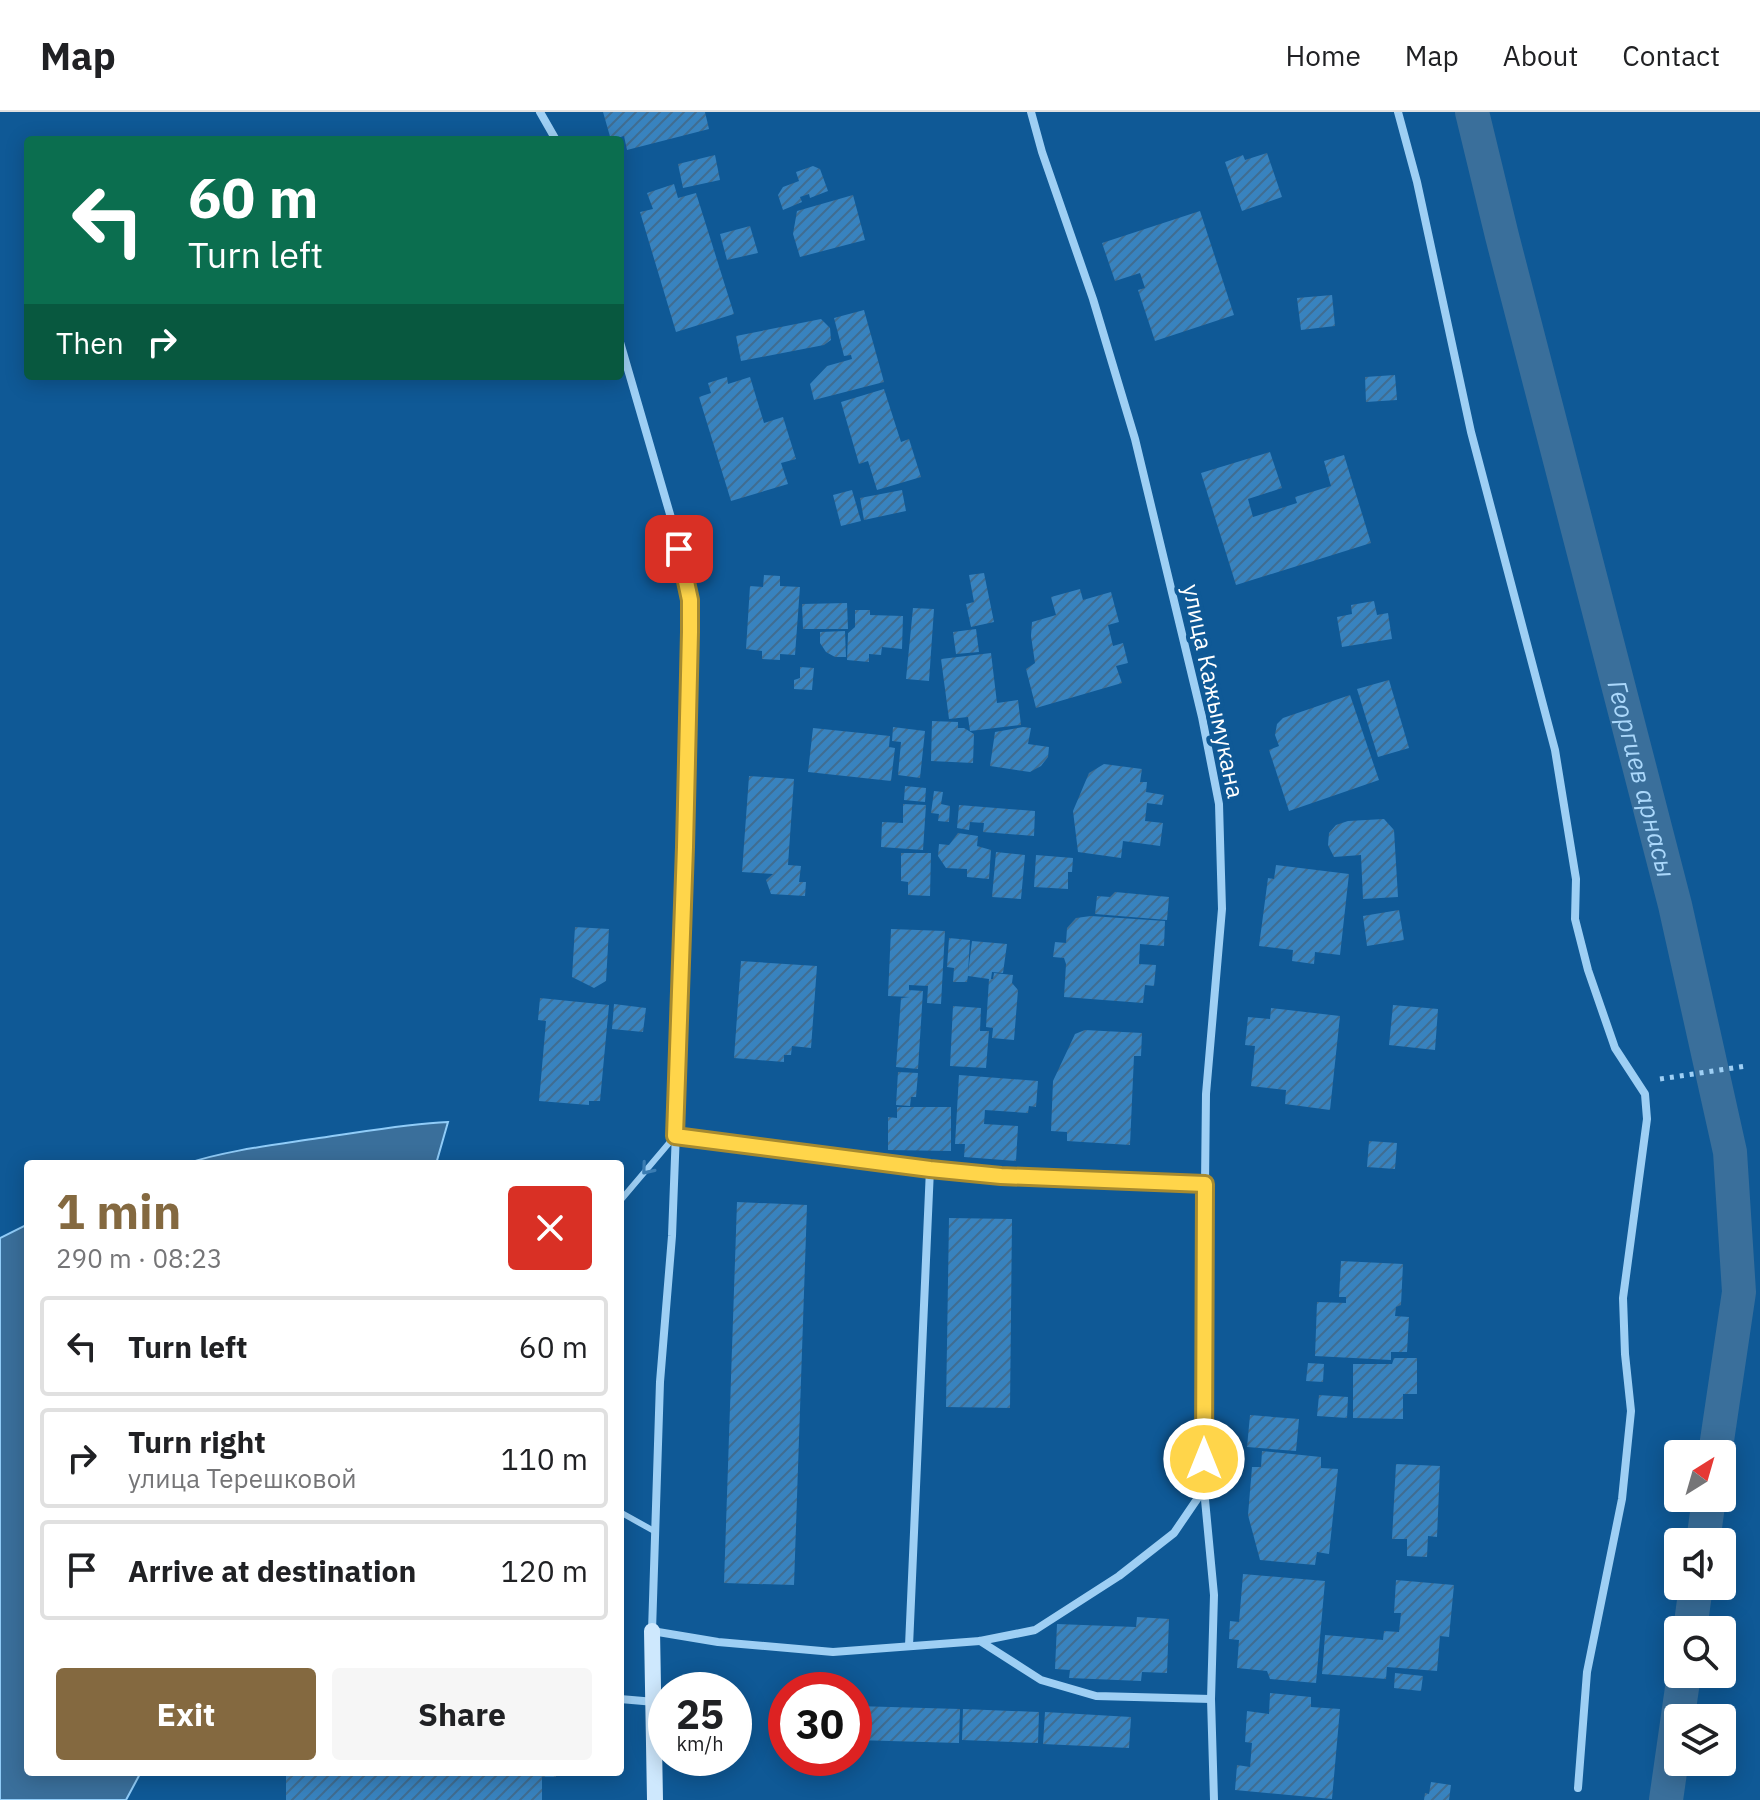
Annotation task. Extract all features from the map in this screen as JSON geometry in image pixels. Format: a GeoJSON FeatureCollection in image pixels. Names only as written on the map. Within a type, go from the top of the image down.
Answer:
{"type":"FeatureCollection","features":[{"type":"Feature","properties":{"kind":"street"},"geometry":{"type":"LineString","coordinates":[[540,112],[554,136]]}},
{"type":"Feature","properties":{"kind":"street","name":"улица Кажымукана"},"geometry":{"type":"LineString","coordinates":[[1031,112],[1093,299],[1135,439],[1202,717],[1219,804],[1222,909],[1206,1094],[1205,1184],[1204,1489],[1214,1595],[1211,1699],[1214,1800]]}},
{"type":"Feature","properties":{"kind":"street"},"geometry":{"type":"LineString","coordinates":[[1398,112],[1417,182],[1471,432],[1555,750],[1576,879],[1575,919],[1588,970],[1615,1048],[1642,1090],[1647,1119],[1623,1298],[1631,1411],[1622,1499],[1587,1672],[1578,1788]]}},
{"type":"Feature","properties":{"kind":"street"},"geometry":{"type":"LineString","coordinates":[[624,356],[674,528],[690,600],[688,771],[672,1236],[660,1382],[654,1531],[654,1672]]}},
{"type":"Feature","properties":{"kind":"street"},"geometry":{"type":"LineString","coordinates":[[675,1136],[1001,1176],[1205,1184]]}},
{"type":"Feature","properties":{"kind":"street"},"geometry":{"type":"LineString","coordinates":[[909,1646],[930,1169]]}},
{"type":"Feature","properties":{"kind":"street"},"geometry":{"type":"LineString","coordinates":[[652,1631],[718,1642],[833,1652],[980,1641],[1035,1630],[1119,1576],[1174,1533],[1204,1489]]}},
{"type":"Feature","properties":{"kind":"street"},"geometry":{"type":"LineString","coordinates":[[980,1641],[1041,1680],[1096,1696],[1211,1699]]}},
{"type":"Feature","properties":{"kind":"street"},"geometry":{"type":"LineString","coordinates":[[624,1699],[648,1701]]}},
{"type":"Feature","properties":{"kind":"street"},"geometry":{"type":"LineString","coordinates":[[655,1776],[655,1800]]}},
{"type":"Feature","properties":{"kind":"lane"},"geometry":{"type":"LineString","coordinates":[[624,1196],[675,1136]]}},
{"type":"Feature","properties":{"kind":"lane"},"geometry":{"type":"LineString","coordinates":[[624,1514],[654,1531]]}},
{"type":"Feature","properties":{"kind":"path"},"geometry":{"type":"LineString","coordinates":[[1642,1090],[1661,1079],[1746,1066]]}},
{"type":"Feature","properties":{"kind":"water"},"geometry":{"type":"Polygon","coordinates":[[[448,1122],[437,1160],[200,1160],[268,1146],[448,1122]]]}},
{"type":"Feature","properties":{"kind":"water"},"geometry":{"type":"Polygon","coordinates":[[[24,1226],[24,1776],[139,1776],[126,1800],[0,1800],[0,1238],[24,1226]]]}},
{"type":"Feature","properties":{"kind":"building"},"geometry":{"type":"Polygon","coordinates":[[[603,112],[705,112],[709,129],[627,150],[624,136],[610,136],[603,112]]]}},
{"type":"Feature","properties":{"kind":"building"},"geometry":{"type":"Polygon","coordinates":[[[1267,153],[1282,197],[1242,211],[1225,162],[1243,155],[1245,160],[1267,153]]]}},
{"type":"Feature","properties":{"kind":"building"},"geometry":{"type":"Polygon","coordinates":[[[715,155],[720,180],[683,188],[678,164],[715,155]]]}},
{"type":"Feature","properties":{"kind":"building"},"geometry":{"type":"Polygon","coordinates":[[[813,166],[820,169],[828,191],[810,198],[809,194],[800,197],[802,202],[783,210],[778,195],[783,187],[799,181],[796,172],[813,166]]]}},
{"type":"Feature","properties":{"kind":"building"},"geometry":{"type":"Polygon","coordinates":[[[674,184],[678,198],[696,193],[734,314],[676,332],[640,212],[653,209],[647,193],[674,184]]]}},
{"type":"Feature","properties":{"kind":"building"},"geometry":{"type":"Polygon","coordinates":[[[853,195],[865,240],[800,257],[793,234],[797,211],[853,195]]]}},
{"type":"Feature","properties":{"kind":"building"},"geometry":{"type":"Polygon","coordinates":[[[1200,211],[1234,315],[1155,341],[1138,290],[1145,288],[1140,273],[1115,281],[1102,243],[1200,211]]]}},
{"type":"Feature","properties":{"kind":"building"},"geometry":{"type":"Polygon","coordinates":[[[750,226],[758,253],[727,260],[720,234],[750,226]]]}},
{"type":"Feature","properties":{"kind":"building"},"geometry":{"type":"Polygon","coordinates":[[[1332,295],[1335,326],[1301,330],[1297,298],[1332,295]]]}},
{"type":"Feature","properties":{"kind":"building"},"geometry":{"type":"Polygon","coordinates":[[[864,310],[884,382],[814,400],[810,384],[827,366],[852,359],[851,355],[844,356],[834,318],[864,310]]]}},
{"type":"Feature","properties":{"kind":"building"},"geometry":{"type":"Polygon","coordinates":[[[821,319],[830,328],[831,340],[824,345],[741,361],[736,336],[821,319]]]}},
{"type":"Feature","properties":{"kind":"building"},"geometry":{"type":"Polygon","coordinates":[[[1395,375],[1397,400],[1366,402],[1365,377],[1395,375]]]}},
{"type":"Feature","properties":{"kind":"building"},"geometry":{"type":"Polygon","coordinates":[[[727,377],[728,384],[750,377],[764,423],[783,417],[796,459],[781,463],[788,484],[731,501],[699,397],[711,393],[708,383],[727,377]]]}},
{"type":"Feature","properties":{"kind":"building"},"geometry":{"type":"Polygon","coordinates":[[[884,389],[901,442],[909,439],[921,477],[877,490],[868,461],[859,464],[841,402],[884,389]]]}},
{"type":"Feature","properties":{"kind":"building"},"geometry":{"type":"Polygon","coordinates":[[[1270,452],[1282,488],[1248,499],[1253,517],[1297,503],[1295,497],[1331,486],[1324,461],[1344,455],[1371,543],[1236,585],[1201,473],[1270,452]]]}},
{"type":"Feature","properties":{"kind":"building"},"geometry":{"type":"Polygon","coordinates":[[[852,490],[861,521],[841,526],[833,495],[852,490]]]}},
{"type":"Feature","properties":{"kind":"building"},"geometry":{"type":"Polygon","coordinates":[[[902,490],[906,511],[864,520],[860,498],[902,490]]]}},
{"type":"Feature","properties":{"kind":"building"},"geometry":{"type":"Polygon","coordinates":[[[984,573],[994,622],[971,627],[966,604],[974,602],[969,575],[984,573]]]}},
{"type":"Feature","properties":{"kind":"building"},"geometry":{"type":"Polygon","coordinates":[[[764,575],[780,576],[780,586],[800,587],[795,655],[780,654],[780,660],[762,659],[762,651],[746,649],[750,586],[763,587],[764,575]]]}},
{"type":"Feature","properties":{"kind":"building"},"geometry":{"type":"Polygon","coordinates":[[[1080,589],[1083,600],[1111,592],[1119,622],[1108,625],[1113,646],[1123,643],[1128,663],[1116,666],[1122,683],[1036,708],[1026,669],[1035,663],[1032,622],[1056,615],[1051,597],[1080,589]]]}},
{"type":"Feature","properties":{"kind":"building"},"geometry":{"type":"Polygon","coordinates":[[[1374,601],[1377,615],[1388,613],[1392,639],[1342,647],[1337,617],[1352,614],[1351,605],[1374,601]]]}},
{"type":"Feature","properties":{"kind":"building"},"geometry":{"type":"Polygon","coordinates":[[[847,603],[848,629],[803,629],[802,604],[847,603]]]}},
{"type":"Feature","properties":{"kind":"building"},"geometry":{"type":"Polygon","coordinates":[[[913,608],[934,609],[929,681],[906,679],[913,608]]]}},
{"type":"Feature","properties":{"kind":"building"},"geometry":{"type":"Polygon","coordinates":[[[855,610],[870,610],[870,615],[903,616],[902,649],[882,647],[881,655],[869,654],[869,662],[847,660],[848,633],[855,627],[855,610]]]}},
{"type":"Feature","properties":{"kind":"building"},"geometry":{"type":"Polygon","coordinates":[[[976,629],[979,652],[956,654],[953,632],[976,629]]]}},
{"type":"Feature","properties":{"kind":"building"},"geometry":{"type":"Polygon","coordinates":[[[845,631],[846,657],[835,657],[826,652],[820,643],[820,632],[845,631]]]}},
{"type":"Feature","properties":{"kind":"building"},"geometry":{"type":"Polygon","coordinates":[[[991,653],[997,703],[1018,700],[1021,725],[970,731],[968,717],[949,719],[941,659],[991,653]]]}},
{"type":"Feature","properties":{"kind":"building"},"geometry":{"type":"Polygon","coordinates":[[[800,667],[814,668],[812,690],[794,689],[794,680],[800,678],[800,667]]]}},
{"type":"Feature","properties":{"kind":"building"},"geometry":{"type":"Polygon","coordinates":[[[1389,680],[1409,748],[1378,757],[1357,689],[1389,680]]]}},
{"type":"Feature","properties":{"kind":"building"},"geometry":{"type":"Polygon","coordinates":[[[1350,695],[1379,780],[1289,811],[1269,750],[1279,746],[1275,735],[1277,724],[1283,718],[1350,695]]]}},
{"type":"Feature","properties":{"kind":"building"},"geometry":{"type":"Polygon","coordinates":[[[932,721],[958,722],[958,728],[974,734],[973,763],[931,761],[932,721]]]}},
{"type":"Feature","properties":{"kind":"building"},"geometry":{"type":"Polygon","coordinates":[[[893,727],[925,731],[920,778],[898,775],[901,742],[892,741],[893,727]]]}},
{"type":"Feature","properties":{"kind":"building"},"geometry":{"type":"Polygon","coordinates":[[[813,728],[890,736],[889,747],[895,748],[891,781],[808,772],[813,728]]]}},
{"type":"Feature","properties":{"kind":"building"},"geometry":{"type":"Polygon","coordinates":[[[1031,728],[1028,744],[1049,747],[1048,757],[1041,766],[1030,772],[990,766],[995,732],[1031,728]]]}},
{"type":"Feature","properties":{"kind":"building"},"geometry":{"type":"Polygon","coordinates":[[[1104,764],[1142,769],[1140,782],[1147,782],[1146,792],[1164,795],[1162,805],[1147,803],[1145,821],[1163,823],[1160,846],[1123,841],[1121,858],[1078,852],[1073,811],[1089,773],[1104,764]]]}},
{"type":"Feature","properties":{"kind":"building"},"geometry":{"type":"Polygon","coordinates":[[[749,776],[794,779],[788,865],[801,866],[799,882],[806,882],[805,896],[771,894],[766,880],[773,874],[742,872],[749,776]]]}},
{"type":"Feature","properties":{"kind":"building"},"geometry":{"type":"Polygon","coordinates":[[[905,786],[926,788],[925,802],[904,800],[905,786]]]}},
{"type":"Feature","properties":{"kind":"building"},"geometry":{"type":"Polygon","coordinates":[[[934,791],[943,792],[941,804],[950,806],[949,822],[938,821],[939,814],[931,813],[934,791]]]}},
{"type":"Feature","properties":{"kind":"building"},"geometry":{"type":"Polygon","coordinates":[[[903,804],[926,805],[923,850],[881,847],[882,822],[903,823],[903,804]]]}},
{"type":"Feature","properties":{"kind":"building"},"geometry":{"type":"Polygon","coordinates":[[[959,805],[1035,811],[1034,836],[983,832],[984,823],[970,822],[969,830],[957,828],[959,805]]]}},
{"type":"Feature","properties":{"kind":"building"},"geometry":{"type":"Polygon","coordinates":[[[1384,819],[1394,830],[1398,897],[1363,899],[1361,855],[1334,857],[1328,845],[1329,833],[1336,825],[1348,821],[1384,819]]]}},
{"type":"Feature","properties":{"kind":"building"},"geometry":{"type":"Polygon","coordinates":[[[958,833],[978,836],[977,846],[991,850],[989,879],[967,877],[967,869],[946,868],[938,856],[939,844],[949,845],[958,833]]]}},
{"type":"Feature","properties":{"kind":"building"},"geometry":{"type":"Polygon","coordinates":[[[996,852],[1025,855],[1021,899],[992,897],[996,852]]]}},
{"type":"Feature","properties":{"kind":"building"},"geometry":{"type":"Polygon","coordinates":[[[901,853],[931,853],[930,896],[908,895],[908,882],[901,881],[901,853]]]}},
{"type":"Feature","properties":{"kind":"building"},"geometry":{"type":"Polygon","coordinates":[[[1036,855],[1073,858],[1072,872],[1068,872],[1068,889],[1034,887],[1036,855]]]}},
{"type":"Feature","properties":{"kind":"building"},"geometry":{"type":"Polygon","coordinates":[[[1276,865],[1349,874],[1340,955],[1315,952],[1314,964],[1292,961],[1293,950],[1259,946],[1268,878],[1274,879],[1276,865]]]}},
{"type":"Feature","properties":{"kind":"building"},"geometry":{"type":"Polygon","coordinates":[[[1115,892],[1169,897],[1167,920],[1095,914],[1097,896],[1110,897],[1115,892]]]}},
{"type":"Feature","properties":{"kind":"building"},"geometry":{"type":"Polygon","coordinates":[[[1399,910],[1404,940],[1367,946],[1363,916],[1399,910]]]}},
{"type":"Feature","properties":{"kind":"building"},"geometry":{"type":"Polygon","coordinates":[[[1091,916],[1165,921],[1164,946],[1140,944],[1139,964],[1156,965],[1154,986],[1145,985],[1143,1003],[1064,997],[1066,964],[1064,958],[1053,957],[1055,942],[1066,943],[1067,928],[1076,918],[1091,916]]]}},
{"type":"Feature","properties":{"kind":"building"},"geometry":{"type":"Polygon","coordinates":[[[575,927],[609,929],[606,981],[594,988],[572,977],[575,927]]]}},
{"type":"Feature","properties":{"kind":"building"},"geometry":{"type":"Polygon","coordinates":[[[891,929],[945,931],[941,1004],[927,1003],[928,986],[909,985],[909,990],[923,991],[918,1069],[896,1067],[901,998],[910,997],[888,996],[891,929]]]}},
{"type":"Feature","properties":{"kind":"building"},"geometry":{"type":"Polygon","coordinates":[[[949,938],[970,940],[968,973],[972,941],[1007,944],[1003,973],[992,972],[991,979],[994,973],[1013,975],[1012,983],[1018,990],[1014,1040],[992,1038],[993,1028],[986,1027],[989,979],[968,976],[967,982],[953,982],[954,968],[947,967],[949,938]]]}},
{"type":"Feature","properties":{"kind":"building"},"geometry":{"type":"Polygon","coordinates":[[[741,961],[817,966],[811,1048],[792,1046],[791,1055],[784,1055],[784,1062],[734,1058],[741,961]]]}},
{"type":"Feature","properties":{"kind":"building"},"geometry":{"type":"Polygon","coordinates":[[[540,998],[609,1005],[600,1101],[589,1101],[589,1105],[539,1101],[546,1021],[538,1020],[540,998]]]}},
{"type":"Feature","properties":{"kind":"building"},"geometry":{"type":"Polygon","coordinates":[[[614,1004],[646,1008],[643,1032],[612,1029],[614,1004]]]}},
{"type":"Feature","properties":{"kind":"building"},"geometry":{"type":"Polygon","coordinates":[[[1393,1005],[1438,1009],[1435,1050],[1389,1045],[1393,1005]]]}},
{"type":"Feature","properties":{"kind":"building"},"geometry":{"type":"Polygon","coordinates":[[[953,1006],[981,1008],[980,1031],[989,1031],[986,1068],[950,1066],[953,1006]]]}},
{"type":"Feature","properties":{"kind":"building"},"geometry":{"type":"Polygon","coordinates":[[[1271,1008],[1340,1016],[1330,1110],[1285,1104],[1286,1090],[1251,1086],[1255,1046],[1245,1045],[1248,1017],[1270,1019],[1271,1008]]]}},
{"type":"Feature","properties":{"kind":"building"},"geometry":{"type":"Polygon","coordinates":[[[1085,1030],[1142,1033],[1141,1056],[1134,1056],[1130,1145],[1067,1141],[1067,1132],[1051,1131],[1053,1081],[1075,1034],[1085,1030]]]}},
{"type":"Feature","properties":{"kind":"building"},"geometry":{"type":"Polygon","coordinates":[[[898,1072],[918,1073],[916,1097],[911,1097],[910,1106],[896,1105],[898,1072]]]}},
{"type":"Feature","properties":{"kind":"building"},"geometry":{"type":"Polygon","coordinates":[[[959,1075],[1038,1081],[1036,1107],[1029,1106],[1028,1113],[985,1110],[984,1124],[1018,1126],[1016,1161],[964,1157],[965,1144],[955,1144],[959,1075]]]}},
{"type":"Feature","properties":{"kind":"building"},"geometry":{"type":"Polygon","coordinates":[[[897,1107],[951,1107],[951,1151],[888,1150],[888,1117],[897,1118],[897,1107]]]}},
{"type":"Feature","properties":{"kind":"building"},"geometry":{"type":"Polygon","coordinates":[[[1369,1141],[1397,1143],[1395,1169],[1367,1167],[1369,1141]]]}},
{"type":"Feature","properties":{"kind":"building"},"geometry":{"type":"Polygon","coordinates":[[[737,1202],[807,1205],[794,1585],[724,1583],[737,1202]]]}},
{"type":"Feature","properties":{"kind":"building"},"geometry":{"type":"Polygon","coordinates":[[[949,1218],[1012,1219],[1010,1408],[946,1407],[949,1218]]]}},
{"type":"Feature","properties":{"kind":"building"},"geometry":{"type":"Polygon","coordinates":[[[1341,1261],[1403,1264],[1401,1305],[1396,1307],[1395,1316],[1409,1317],[1407,1352],[1391,1352],[1391,1360],[1315,1356],[1317,1302],[1346,1303],[1346,1297],[1339,1297],[1341,1261]]]}},
{"type":"Feature","properties":{"kind":"building"},"geometry":{"type":"Polygon","coordinates":[[[1394,1358],[1417,1358],[1417,1394],[1403,1394],[1403,1419],[1353,1418],[1353,1364],[1392,1364],[1394,1358]]]}},
{"type":"Feature","properties":{"kind":"building"},"geometry":{"type":"Polygon","coordinates":[[[1308,1363],[1324,1364],[1323,1382],[1306,1381],[1308,1363]]]}},
{"type":"Feature","properties":{"kind":"building"},"geometry":{"type":"Polygon","coordinates":[[[1319,1395],[1348,1397],[1347,1418],[1317,1416],[1319,1395]]]}},
{"type":"Feature","properties":{"kind":"building"},"geometry":{"type":"Polygon","coordinates":[[[1250,1415],[1299,1419],[1296,1451],[1247,1447],[1250,1415]]]}},
{"type":"Feature","properties":{"kind":"building"},"geometry":{"type":"Polygon","coordinates":[[[1262,1451],[1321,1457],[1321,1468],[1338,1469],[1329,1554],[1317,1552],[1315,1565],[1260,1560],[1248,1515],[1252,1467],[1261,1467],[1262,1451]]]}},
{"type":"Feature","properties":{"kind":"building"},"geometry":{"type":"Polygon","coordinates":[[[1396,1464],[1440,1466],[1437,1537],[1428,1536],[1427,1557],[1407,1556],[1407,1539],[1392,1539],[1396,1464]]]}},
{"type":"Feature","properties":{"kind":"building"},"geometry":{"type":"Polygon","coordinates":[[[1243,1574],[1325,1581],[1316,1683],[1270,1679],[1267,1671],[1237,1668],[1239,1640],[1229,1639],[1230,1621],[1239,1622],[1243,1574]]]}},
{"type":"Feature","properties":{"kind":"building"},"geometry":{"type":"Polygon","coordinates":[[[1396,1580],[1454,1585],[1449,1637],[1440,1636],[1437,1671],[1387,1667],[1386,1679],[1322,1674],[1325,1635],[1383,1640],[1384,1631],[1399,1632],[1401,1613],[1394,1613],[1396,1580]]]}},
{"type":"Feature","properties":{"kind":"building"},"geometry":{"type":"Polygon","coordinates":[[[1137,1617],[1169,1619],[1167,1673],[1142,1672],[1141,1681],[1069,1678],[1070,1670],[1055,1669],[1057,1624],[1136,1627],[1137,1617]]]}},
{"type":"Feature","properties":{"kind":"building"},"geometry":{"type":"Polygon","coordinates":[[[1395,1673],[1423,1676],[1421,1691],[1394,1688],[1395,1673]]]}},
{"type":"Feature","properties":{"kind":"building"},"geometry":{"type":"Polygon","coordinates":[[[1270,1693],[1311,1697],[1311,1707],[1340,1709],[1332,1799],[1235,1790],[1237,1765],[1250,1767],[1252,1743],[1245,1742],[1247,1711],[1269,1714],[1270,1693]]]}},
{"type":"Feature","properties":{"kind":"building"},"geometry":{"type":"Polygon","coordinates":[[[872,1706],[960,1709],[959,1743],[872,1740],[872,1706]]]}},
{"type":"Feature","properties":{"kind":"building"},"geometry":{"type":"Polygon","coordinates":[[[963,1709],[1039,1712],[1038,1743],[962,1740],[963,1709]]]}},
{"type":"Feature","properties":{"kind":"building"},"geometry":{"type":"Polygon","coordinates":[[[1045,1712],[1131,1717],[1129,1748],[1043,1744],[1045,1712]]]}},
{"type":"Feature","properties":{"kind":"building"},"geometry":{"type":"Polygon","coordinates":[[[286,1776],[556,1776],[542,1777],[542,1800],[286,1800],[286,1776]]]}},
{"type":"Feature","properties":{"kind":"building"},"geometry":{"type":"Polygon","coordinates":[[[1431,1782],[1451,1785],[1449,1800],[1424,1800],[1425,1793],[1429,1794],[1431,1782]]]}},
{"type":"Feature","properties":{"kind":"waterway","name":"Георгиев арнасы"},"geometry":{"type":"LineString","coordinates":[[1472,112],[1675,905],[1730,1152],[1739,1292],[1717,1440]]}},
{"type":"Feature","properties":{"kind":"waterway","name":"Георгиев арнасы"},"geometry":{"type":"LineString","coordinates":[[1705,1528],[1707,1512]]}},
{"type":"Feature","properties":{"kind":"waterway","name":"Георгиев арнасы"},"geometry":{"type":"LineString","coordinates":[[1692,1616],[1694,1600]]}},
{"type":"Feature","properties":{"kind":"waterway","name":"Георгиев арнасы"},"geometry":{"type":"LineString","coordinates":[[1666,1800],[1682,1688]]}},
{"type":"Feature","properties":{"kind":"route"},"geometry":{"type":"LineString","coordinates":[[679,549],[690,600],[690,632],[675,1136],[858,1162],[1001,1176],[1205,1184],[1204,1459]]}}]}
